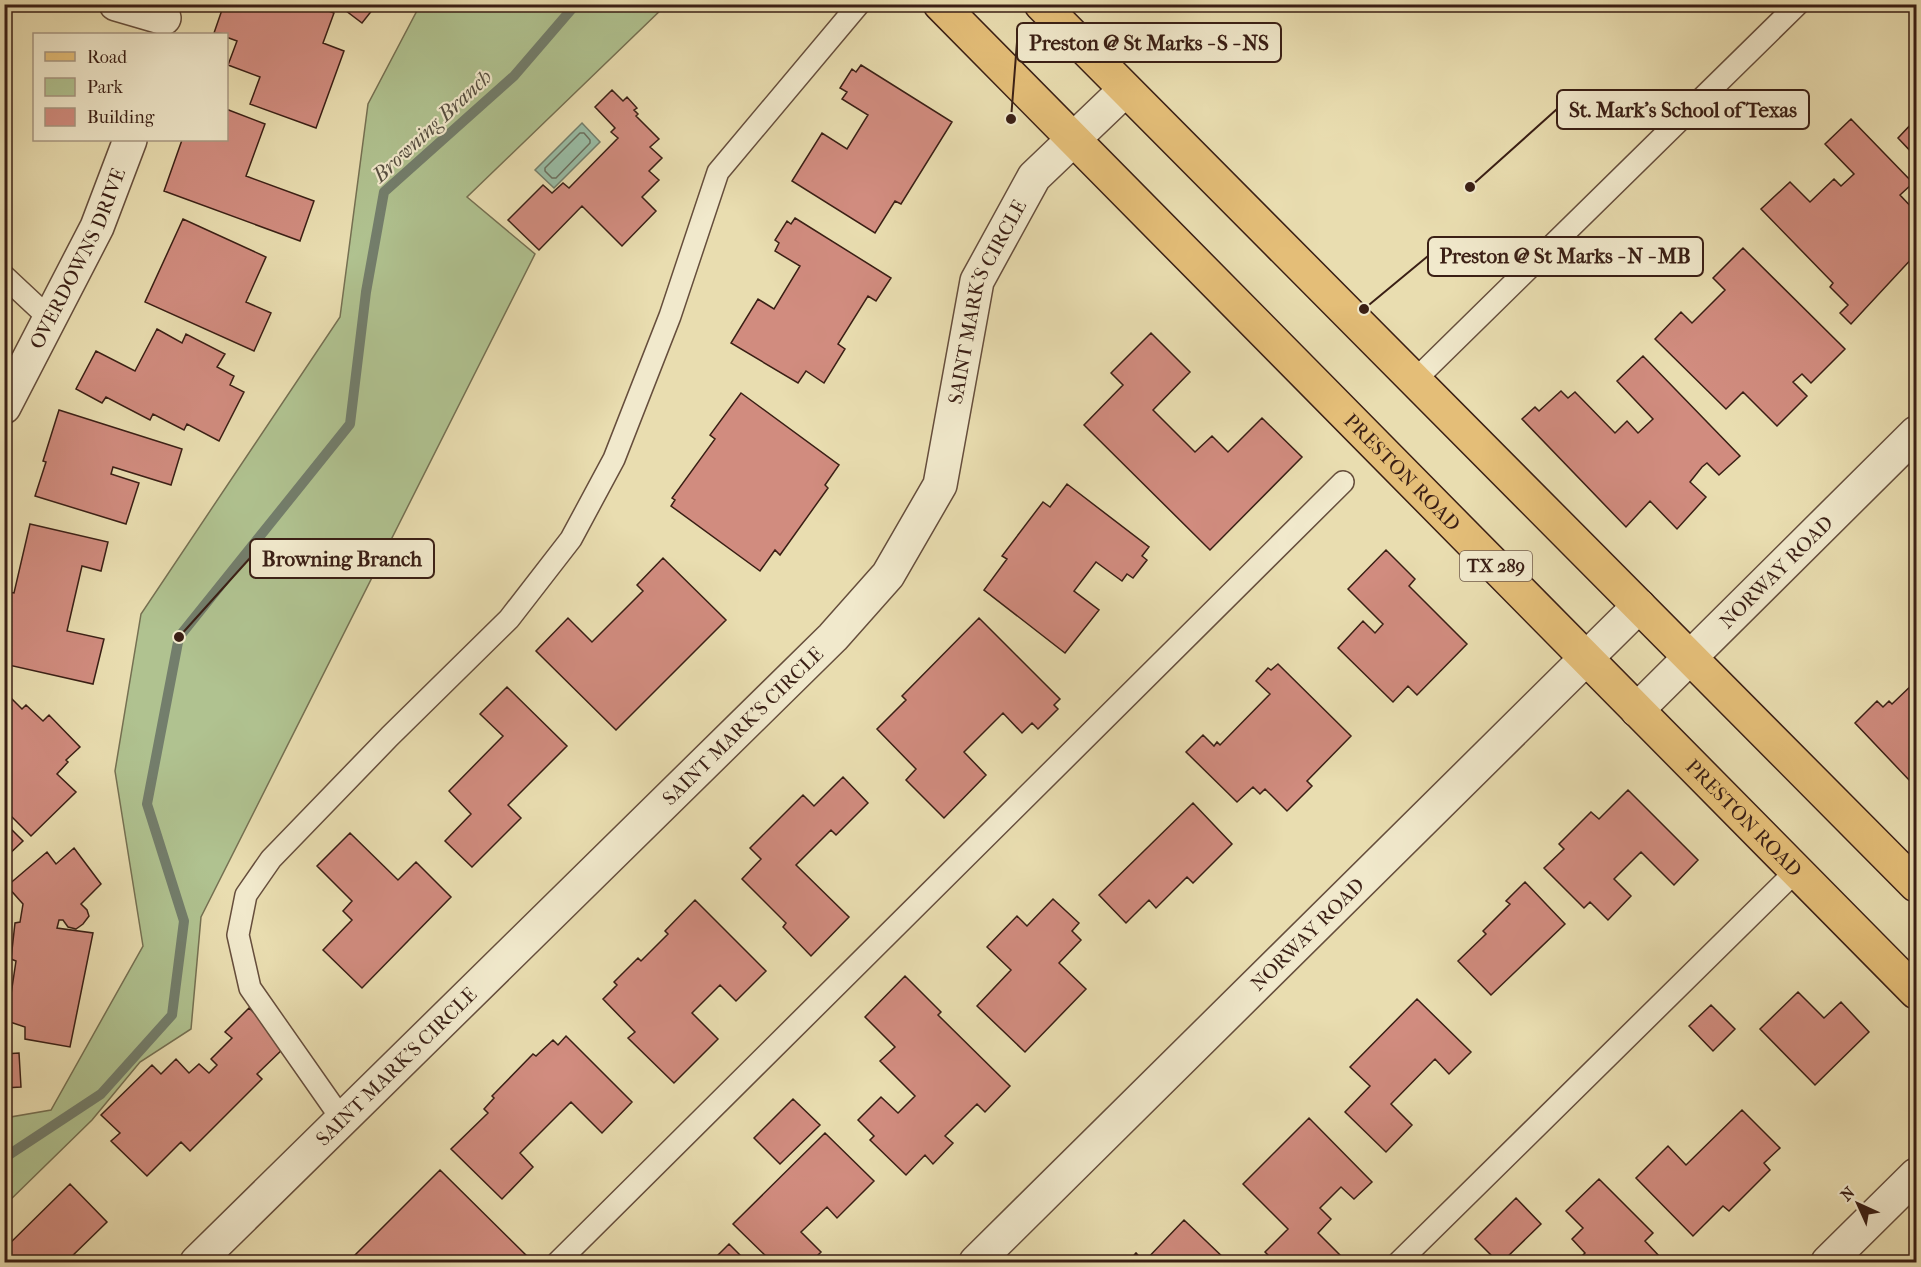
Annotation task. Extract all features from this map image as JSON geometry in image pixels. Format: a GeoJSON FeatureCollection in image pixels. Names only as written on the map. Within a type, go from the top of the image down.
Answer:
{"type":"FeatureCollection","features":[{"type":"Feature","properties":{"kind":"main road","name":"PRESTON ROAD"},"geometry":{"type":"LineString","coordinates":[[940,4],[1917,992]]}},
{"type":"Feature","properties":{"kind":"main road"},"geometry":{"type":"LineString","coordinates":[[1041,4],[1917,885]]}},
{"type":"Feature","properties":{"kind":"street"},"geometry":{"type":"LineString","coordinates":[[116,4],[165,19]]}},
{"type":"Feature","properties":{"kind":"street","name":"SAINT MARK'S CIRCLE"},"geometry":{"type":"LineString","coordinates":[[197,1263],[341,1118],[832,637],[888,575],[940,485],[977,281],[1034,177],[1125,90]]}},
{"type":"Feature","properties":{"kind":"street","name":"OVERDOWNS DRIVE"},"geometry":{"type":"LineString","coordinates":[[4,407],[97,227],[130,141]]}},
{"type":"Feature","properties":{"kind":"street","name":"NORWAY ROAD"},"geometry":{"type":"LineString","coordinates":[[1637,710],[1917,433]]}},
{"type":"Feature","properties":{"kind":"street","name":"NORWAY ROAD"},"geometry":{"type":"LineString","coordinates":[[976,1263],[1639,606]]}},
{"type":"Feature","properties":{"kind":"street"},"geometry":{"type":"LineString","coordinates":[[1828,1263],[1917,1174]]}},
{"type":"Feature","properties":{"kind":"lane"},"geometry":{"type":"LineString","coordinates":[[341,1118],[250,988],[238,935],[246,895],[271,859],[390,736],[509,619],[571,539],[614,459],[670,316],[718,172],[859,4]]}},
{"type":"Feature","properties":{"kind":"lane"},"geometry":{"type":"LineString","coordinates":[[1415,380],[1798,4]]}},
{"type":"Feature","properties":{"kind":"lane"},"geometry":{"type":"LineString","coordinates":[[4,276],[49,318]]}},
{"type":"Feature","properties":{"kind":"lane"},"geometry":{"type":"LineString","coordinates":[[558,1263],[1343,482]]}},
{"type":"Feature","properties":{"kind":"lane"},"geometry":{"type":"LineString","coordinates":[[1399,1263],[1797,871]]}},
{"type":"Feature","properties":{"kind":"green space"},"geometry":{"type":"Polygon","coordinates":[[[420,5],[666,5],[467,197],[535,254],[201,917],[191,1029],[140,1062],[92,1120],[5,1205],[5,1118],[51,1110],[143,946],[115,771],[141,614],[340,317],[368,104],[420,5]]]}},
{"type":"Feature","properties":{"kind":"water"},"geometry":{"type":"Polygon","coordinates":[[[582,123],[600,142],[554,188],[535,170],[582,123]]]}},
{"type":"Feature","properties":{"kind":"building"},"geometry":{"type":"Polygon","coordinates":[[[224,4],[310,4],[334,13],[323,43],[344,51],[316,128],[250,104],[260,77],[228,65],[237,41],[228,38],[228,33],[214,33],[224,4]]]}},
{"type":"Feature","properties":{"kind":"building"},"geometry":{"type":"Polygon","coordinates":[[[337,4],[377,4],[362,23],[337,4]]]}},
{"type":"Feature","properties":{"kind":"building"},"geometry":{"type":"Polygon","coordinates":[[[861,65],[952,122],[901,204],[895,201],[875,233],[792,181],[822,133],[847,149],[868,115],[842,99],[847,92],[840,88],[852,69],[856,72],[861,65]]]}},
{"type":"Feature","properties":{"kind":"building"},"geometry":{"type":"Polygon","coordinates":[[[612,90],[623,101],[627,97],[637,108],[634,110],[638,114],[636,116],[659,139],[650,147],[662,158],[649,171],[659,180],[642,197],[656,211],[622,246],[582,206],[539,250],[508,220],[543,185],[552,193],[563,183],[569,188],[618,138],[611,132],[615,128],[595,107],[612,90]]]}},
{"type":"Feature","properties":{"kind":"building"},"geometry":{"type":"Polygon","coordinates":[[[228,110],[265,124],[246,176],[314,201],[300,241],[164,191],[182,141],[228,141],[228,110]]]}},
{"type":"Feature","properties":{"kind":"building"},"geometry":{"type":"Polygon","coordinates":[[[1851,119],[1913,183],[1900,195],[1916,212],[1916,254],[1851,324],[1840,313],[1848,305],[1830,287],[1833,283],[1761,209],[1790,182],[1810,202],[1834,179],[1841,186],[1854,174],[1825,144],[1851,119]]]}},
{"type":"Feature","properties":{"kind":"building"},"geometry":{"type":"Polygon","coordinates":[[[1916,119],[1916,157],[1898,138],[1916,119]]]}},
{"type":"Feature","properties":{"kind":"building"},"geometry":{"type":"Polygon","coordinates":[[[795,218],[891,278],[876,301],[868,296],[838,344],[845,349],[824,383],[806,371],[798,383],[731,343],[758,299],[774,309],[800,266],[775,251],[779,243],[775,240],[787,221],[791,224],[795,218]]]}},
{"type":"Feature","properties":{"kind":"building"},"geometry":{"type":"Polygon","coordinates":[[[183,219],[266,257],[246,302],[271,313],[254,351],[145,302],[183,219]]]}},
{"type":"Feature","properties":{"kind":"building"},"geometry":{"type":"Polygon","coordinates":[[[1743,248],[1845,349],[1811,383],[1802,374],[1793,382],[1807,396],[1777,426],[1743,392],[1726,409],[1655,339],[1681,312],[1692,323],[1725,290],[1713,278],[1743,248]]]}},
{"type":"Feature","properties":{"kind":"building"},"geometry":{"type":"Polygon","coordinates":[[[157,329],[182,343],[186,334],[225,354],[217,367],[234,376],[230,385],[244,392],[219,441],[187,424],[184,430],[153,414],[150,420],[106,397],[102,403],[76,389],[96,351],[135,371],[157,329]]]}},
{"type":"Feature","properties":{"kind":"building"},"geometry":{"type":"Polygon","coordinates":[[[1151,333],[1190,372],[1153,410],[1195,452],[1212,436],[1228,452],[1262,418],[1302,457],[1210,550],[1084,425],[1123,385],[1111,373],[1151,333]]]}},
{"type":"Feature","properties":{"kind":"building"},"geometry":{"type":"Polygon","coordinates":[[[1643,356],[1740,456],[1719,475],[1707,463],[1702,467],[1690,482],[1706,497],[1677,529],[1650,501],[1626,527],[1522,419],[1535,407],[1539,411],[1561,391],[1568,398],[1575,392],[1615,433],[1627,421],[1638,433],[1653,419],[1617,381],[1643,356]]]}},
{"type":"Feature","properties":{"kind":"building"},"geometry":{"type":"Polygon","coordinates":[[[741,393],[839,465],[825,485],[828,488],[780,555],[775,550],[760,571],[671,506],[675,500],[672,498],[715,439],[710,435],[741,393]]]}},
{"type":"Feature","properties":{"kind":"building"},"geometry":{"type":"Polygon","coordinates":[[[59,410],[182,449],[171,485],[113,467],[111,474],[139,483],[126,524],[35,496],[59,410]]]}},
{"type":"Feature","properties":{"kind":"building"},"geometry":{"type":"Polygon","coordinates":[[[1067,484],[1149,547],[1142,556],[1147,560],[1133,578],[1127,574],[1122,581],[1096,562],[1074,591],[1099,610],[1065,653],[984,590],[1007,559],[1002,556],[1043,502],[1050,507],[1067,484]]]}},
{"type":"Feature","properties":{"kind":"building"},"geometry":{"type":"Polygon","coordinates":[[[30,524],[108,542],[101,571],[82,566],[67,631],[104,639],[93,684],[4,664],[4,608],[8,592],[14,593],[30,524]]]}},
{"type":"Feature","properties":{"kind":"building"},"geometry":{"type":"Polygon","coordinates":[[[1386,550],[1415,579],[1409,586],[1467,644],[1417,695],[1408,686],[1393,702],[1338,648],[1363,621],[1375,633],[1383,624],[1348,589],[1386,550]]]}},
{"type":"Feature","properties":{"kind":"building"},"geometry":{"type":"Polygon","coordinates":[[[663,558],[726,620],[616,730],[536,651],[568,618],[592,642],[643,591],[637,585],[663,558]]]}},
{"type":"Feature","properties":{"kind":"building"},"geometry":{"type":"Polygon","coordinates":[[[979,618],[1060,699],[1054,705],[1058,709],[1038,729],[1032,723],[1022,733],[1003,713],[964,752],[986,775],[944,818],[906,780],[916,769],[877,729],[906,700],[902,696],[979,618]]]}},
{"type":"Feature","properties":{"kind":"building"},"geometry":{"type":"Polygon","coordinates":[[[1278,664],[1351,736],[1307,781],[1312,786],[1287,811],[1265,789],[1260,794],[1253,787],[1237,802],[1186,752],[1203,735],[1214,746],[1217,742],[1220,745],[1270,694],[1256,681],[1268,668],[1271,670],[1278,664]]]}},
{"type":"Feature","properties":{"kind":"building"},"geometry":{"type":"Polygon","coordinates":[[[1916,681],[1916,775],[1910,781],[1855,723],[1877,701],[1883,707],[1889,701],[1892,704],[1916,681]]]}},
{"type":"Feature","properties":{"kind":"building"},"geometry":{"type":"Polygon","coordinates":[[[507,687],[567,746],[508,805],[521,818],[472,867],[445,841],[471,814],[449,791],[503,736],[480,714],[507,687]]]}},
{"type":"Feature","properties":{"kind":"building"},"geometry":{"type":"Polygon","coordinates":[[[12,699],[22,709],[26,705],[43,721],[49,715],[80,747],[66,760],[68,762],[57,774],[76,792],[31,836],[4,809],[4,700],[8,703],[12,699]]]}},
{"type":"Feature","properties":{"kind":"building"},"geometry":{"type":"Polygon","coordinates":[[[843,777],[868,803],[836,835],[831,830],[796,865],[849,917],[811,956],[783,927],[786,923],[742,879],[761,859],[750,848],[803,795],[814,806],[843,777]]]}},
{"type":"Feature","properties":{"kind":"building"},"geometry":{"type":"Polygon","coordinates":[[[1628,790],[1698,860],[1674,885],[1641,852],[1614,879],[1631,896],[1608,920],[1590,902],[1584,908],[1544,868],[1564,849],[1559,844],[1591,812],[1599,819],[1628,790]]]}},
{"type":"Feature","properties":{"kind":"building"},"geometry":{"type":"Polygon","coordinates":[[[1193,803],[1232,844],[1193,883],[1187,877],[1156,908],[1149,900],[1126,923],[1099,895],[1193,803]]]}},
{"type":"Feature","properties":{"kind":"building"},"geometry":{"type":"Polygon","coordinates":[[[4,822],[23,841],[4,859],[4,822]]]}},
{"type":"Feature","properties":{"kind":"building"},"geometry":{"type":"Polygon","coordinates":[[[350,833],[398,880],[416,862],[451,897],[362,988],[323,950],[352,920],[343,911],[352,901],[317,866],[350,833]]]}},
{"type":"Feature","properties":{"kind":"building"},"geometry":{"type":"Polygon","coordinates":[[[74,848],[101,884],[81,904],[89,916],[83,924],[76,929],[68,927],[63,920],[59,920],[57,928],[93,933],[70,1047],[25,1039],[25,1027],[7,1021],[16,961],[11,959],[15,923],[20,922],[23,904],[7,886],[47,852],[56,864],[74,848]]]}},
{"type":"Feature","properties":{"kind":"building"},"geometry":{"type":"Polygon","coordinates":[[[1525,882],[1565,924],[1491,995],[1458,961],[1486,934],[1483,931],[1510,904],[1506,901],[1525,882]]]}},
{"type":"Feature","properties":{"kind":"building"},"geometry":{"type":"Polygon","coordinates":[[[1053,899],[1079,923],[1072,931],[1081,940],[1059,963],[1086,989],[1025,1052],[977,1006],[1011,970],[987,947],[1017,916],[1027,926],[1053,899]]]}},
{"type":"Feature","properties":{"kind":"building"},"geometry":{"type":"Polygon","coordinates":[[[695,900],[766,971],[736,1001],[720,985],[692,1013],[718,1039],[674,1083],[628,1038],[635,1032],[603,999],[617,985],[614,982],[638,958],[641,961],[668,934],[665,931],[695,900]]]}},
{"type":"Feature","properties":{"kind":"building"},"geometry":{"type":"Polygon","coordinates":[[[905,976],[941,1012],[938,1015],[1010,1086],[985,1112],[977,1104],[945,1136],[953,1143],[933,1164],[925,1155],[906,1175],[870,1140],[874,1136],[858,1120],[881,1097],[898,1113],[915,1096],[880,1061],[895,1047],[865,1017],[905,976]]]}},
{"type":"Feature","properties":{"kind":"building"},"geometry":{"type":"Polygon","coordinates":[[[1798,992],[1824,1018],[1841,1002],[1869,1032],[1815,1085],[1760,1029],[1798,992]]]}},
{"type":"Feature","properties":{"kind":"building"},"geometry":{"type":"Polygon","coordinates":[[[1417,999],[1471,1052],[1449,1074],[1435,1059],[1391,1104],[1412,1125],[1386,1152],[1345,1112],[1370,1086],[1350,1067],[1417,999]]]}},
{"type":"Feature","properties":{"kind":"building"},"geometry":{"type":"Polygon","coordinates":[[[1711,1005],[1735,1029],[1713,1051],[1689,1026],[1711,1005]]]}},
{"type":"Feature","properties":{"kind":"building"},"geometry":{"type":"Polygon","coordinates":[[[249,1008],[287,1045],[257,1074],[262,1079],[190,1151],[181,1142],[147,1176],[111,1141],[120,1133],[101,1115],[152,1065],[161,1074],[176,1059],[189,1073],[199,1064],[209,1073],[217,1065],[211,1059],[232,1038],[225,1032],[249,1008]]]}},
{"type":"Feature","properties":{"kind":"building"},"geometry":{"type":"Polygon","coordinates":[[[566,1036],[632,1102],[602,1133],[571,1102],[520,1153],[533,1167],[502,1199],[451,1149],[488,1113],[484,1109],[494,1098],[492,1096],[533,1054],[536,1056],[553,1040],[558,1045],[566,1036]]]}},
{"type":"Feature","properties":{"kind":"building"},"geometry":{"type":"Polygon","coordinates":[[[19,1053],[21,1087],[4,1088],[4,1054],[19,1053]]]}},
{"type":"Feature","properties":{"kind":"building"},"geometry":{"type":"Polygon","coordinates":[[[793,1099],[820,1125],[780,1164],[754,1138],[793,1099]]]}},
{"type":"Feature","properties":{"kind":"building"},"geometry":{"type":"Polygon","coordinates":[[[1742,1110],[1780,1148],[1764,1163],[1770,1170],[1729,1211],[1723,1206],[1693,1236],[1636,1178],[1668,1146],[1686,1165],[1742,1110]]]}},
{"type":"Feature","properties":{"kind":"building"},"geometry":{"type":"Polygon","coordinates":[[[1309,1118],[1372,1182],[1354,1199],[1341,1187],[1320,1208],[1331,1219],[1318,1233],[1343,1258],[1339,1262],[1275,1262],[1265,1252],[1288,1229],[1243,1184],[1309,1118]]]}},
{"type":"Feature","properties":{"kind":"building"},"geometry":{"type":"Polygon","coordinates":[[[825,1133],[874,1181],[837,1218],[827,1207],[801,1232],[821,1252],[811,1262],[772,1262],[733,1224],[825,1133]]]}},
{"type":"Feature","properties":{"kind":"building"},"geometry":{"type":"Polygon","coordinates":[[[440,1170],[533,1262],[348,1262],[440,1170]]]}},
{"type":"Feature","properties":{"kind":"building"},"geometry":{"type":"Polygon","coordinates":[[[1599,1179],[1653,1233],[1645,1241],[1661,1258],[1657,1262],[1576,1262],[1585,1253],[1572,1239],[1583,1228],[1566,1211],[1599,1179]]]}},
{"type":"Feature","properties":{"kind":"building"},"geometry":{"type":"Polygon","coordinates":[[[70,1184],[107,1222],[66,1262],[4,1262],[4,1249],[70,1184]]]}},
{"type":"Feature","properties":{"kind":"building"},"geometry":{"type":"Polygon","coordinates":[[[1516,1198],[1541,1224],[1502,1262],[1498,1262],[1475,1239],[1516,1198]]]}},
{"type":"Feature","properties":{"kind":"building"},"geometry":{"type":"Polygon","coordinates":[[[1184,1220],[1228,1262],[1144,1262],[1184,1220]]]}},
{"type":"Feature","properties":{"kind":"building"},"geometry":{"type":"Polygon","coordinates":[[[729,1244],[747,1262],[711,1262],[729,1244]]]}},
{"type":"Feature","properties":{"kind":"building"},"geometry":{"type":"Polygon","coordinates":[[[1136,1253],[1144,1262],[1128,1262],[1136,1253]]]}},
{"type":"Feature","properties":{"kind":"waterway","name":"Browning Branch"},"geometry":{"type":"LineString","coordinates":[[4,1158],[101,1094],[172,1015],[184,921],[147,804],[179,637],[350,424],[366,292],[384,192],[514,76],[576,4]]}},
{"type":"Feature","properties":{"kind":"place","name":"Preston @ St Marks - S - NS"},"geometry":{"type":"Point","coordinates":[1011,119]}},
{"type":"Feature","properties":{"kind":"place","name":"St. Mark's School of Texas"},"geometry":{"type":"Point","coordinates":[1470,187]}},
{"type":"Feature","properties":{"kind":"place","name":"Preston @ St Marks - N - MB"},"geometry":{"type":"Point","coordinates":[1364,309]}},
{"type":"Feature","properties":{"kind":"place","name":"Browning Branch"},"geometry":{"type":"Point","coordinates":[179,637]}}]}
